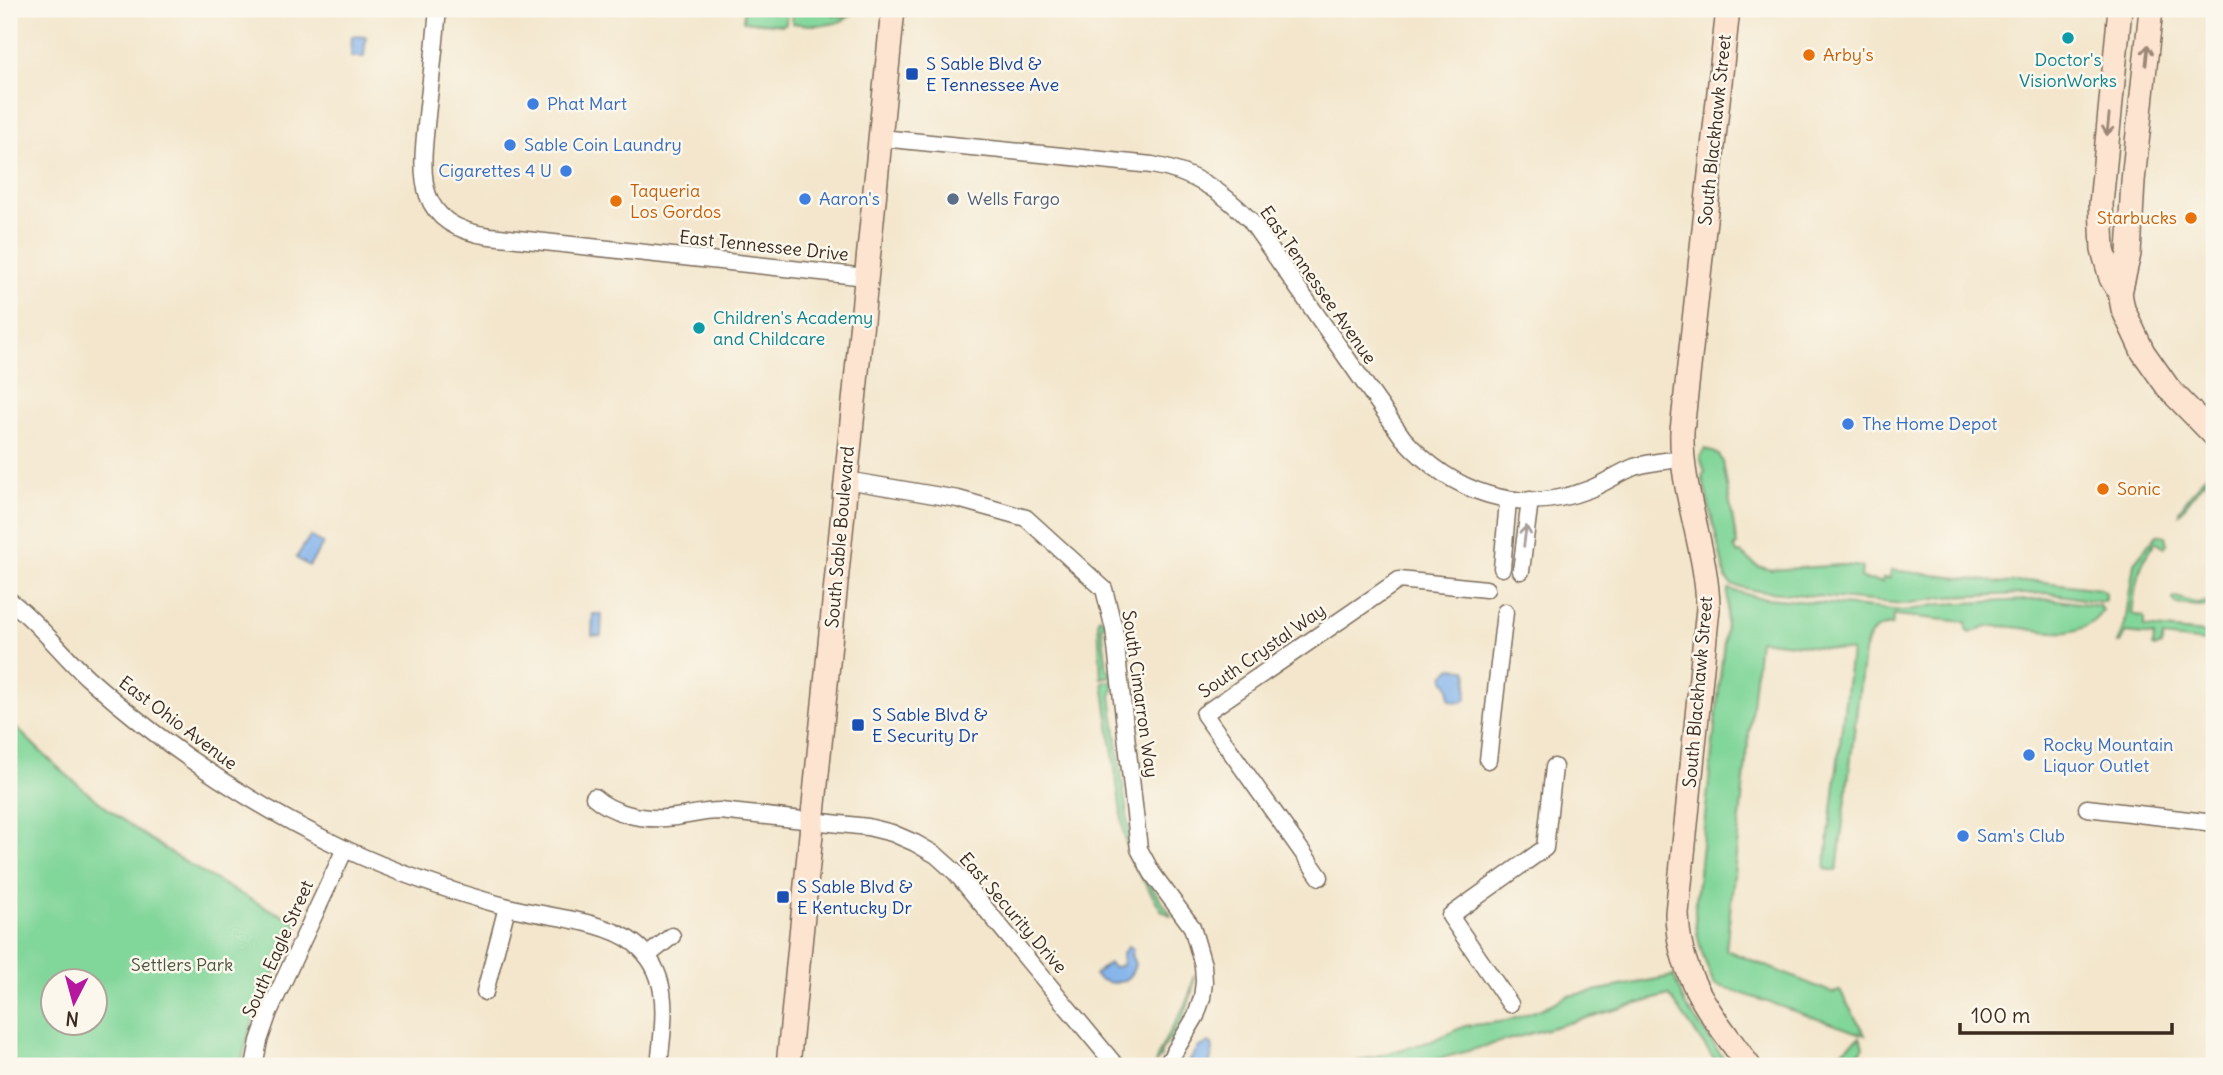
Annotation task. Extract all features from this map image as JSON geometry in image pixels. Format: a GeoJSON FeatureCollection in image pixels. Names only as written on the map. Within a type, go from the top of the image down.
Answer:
{"type":"FeatureCollection","features":[{"type":"Feature","properties":{"kind":"main road","name":"South Sable Boulevard"},"geometry":{"type":"LineString","coordinates":[[788,1066],[893,9]]}},
{"type":"Feature","properties":{"kind":"main road","name":"South Blackhawk Street"},"geometry":{"type":"LineString","coordinates":[[1728,9],[1682,431],[1681,459],[1705,572],[1708,608],[1677,899],[1678,936],[1687,970],[1697,992],[1749,1066]]}},
{"type":"Feature","properties":{"kind":"main road"},"geometry":{"type":"LineString","coordinates":[[2120,9],[2101,222],[2105,261],[2120,293],[2123,309],[2134,336],[2152,367],[2180,403],[2214,435]]}},
{"type":"Feature","properties":{"kind":"main road"},"geometry":{"type":"LineString","coordinates":[[2120,293],[2129,254],[2133,181],[2151,9]]}},
{"type":"Feature","properties":{"kind":"street","name":"East Tennessee Drive"},"geometry":{"type":"LineString","coordinates":[[438,9],[423,176],[432,204],[451,224],[466,232],[490,236],[866,276]]}},
{"type":"Feature","properties":{"kind":"street","name":"East Tennessee Avenue"},"geometry":{"type":"LineString","coordinates":[[881,138],[1152,165],[1191,175],[1213,187],[1233,202],[1250,220],[1403,438],[1419,457],[1453,481],[1508,501],[1530,500],[1567,496],[1591,488],[1634,467],[1681,459]]}},
{"type":"Feature","properties":{"kind":"street","name":"South Cimarron Way"},"geometry":{"type":"LineString","coordinates":[[846,480],[958,499],[1026,518],[1104,589],[1114,629],[1139,849],[1152,873],[1192,927],[1203,965],[1202,999],[1196,1016],[1166,1066]]}},
{"type":"Feature","properties":{"kind":"street"},"geometry":{"type":"LineString","coordinates":[[1521,571],[1530,500]]}},
{"type":"Feature","properties":{"kind":"street"},"geometry":{"type":"LineString","coordinates":[[1502,568],[1508,501]]}},
{"type":"Feature","properties":{"kind":"street","name":"South Crystal Way"},"geometry":{"type":"LineString","coordinates":[[1320,877],[1204,715],[1399,580],[1486,589]]}},
{"type":"Feature","properties":{"kind":"street","name":"East Ohio Avenue"},"geometry":{"type":"LineString","coordinates":[[9,600],[86,676],[166,742],[253,800],[345,849],[408,875],[507,907],[610,930],[635,944],[647,956]]}},
{"type":"Feature","properties":{"kind":"street"},"geometry":{"type":"LineString","coordinates":[[1488,760],[1505,612]]}},
{"type":"Feature","properties":{"kind":"street"},"geometry":{"type":"LineString","coordinates":[[1510,1004],[1450,916],[1545,848],[1554,767]]}},
{"type":"Feature","properties":{"kind":"street","name":"East Security Drive"},"geometry":{"type":"LineString","coordinates":[[594,797],[615,810],[645,817],[668,818],[720,811],[869,827],[892,832],[915,843],[948,865],[966,884],[1116,1066]]}},
{"type":"Feature","properties":{"kind":"street"},"geometry":{"type":"LineString","coordinates":[[2087,808],[2214,823]]}},
{"type":"Feature","properties":{"kind":"street","name":"South Eagle Street"},"geometry":{"type":"LineString","coordinates":[[254,1066],[269,1013],[345,849]]}},
{"type":"Feature","properties":{"kind":"street"},"geometry":{"type":"LineString","coordinates":[[485,992],[507,907]]}},
{"type":"Feature","properties":{"kind":"street"},"geometry":{"type":"LineString","coordinates":[[659,1066],[664,997],[661,981],[647,956],[672,936]]}},
{"type":"Feature","properties":{"kind":"green space"},"geometry":{"type":"Polygon","coordinates":[[[744,9],[776,13],[777,9],[787,9],[786,23],[783,25],[743,21],[744,9]]]}},
{"type":"Feature","properties":{"kind":"green space"},"geometry":{"type":"Polygon","coordinates":[[[793,9],[833,11],[833,15],[846,17],[852,9],[857,9],[844,20],[818,25],[792,23],[793,9]]]}},
{"type":"Feature","properties":{"kind":"green space"},"geometry":{"type":"Polygon","coordinates":[[[1705,449],[1717,454],[1723,462],[1737,545],[1734,547],[1738,554],[1741,553],[1757,566],[1771,570],[1842,565],[1862,567],[1861,579],[1882,582],[1883,578],[1890,578],[1891,570],[2005,583],[2036,581],[2100,589],[2106,593],[2106,600],[2100,602],[2048,593],[1947,597],[1904,604],[1758,591],[1732,585],[1726,579],[1702,476],[1705,472],[1700,457],[1705,449]]]}},
{"type":"Feature","properties":{"kind":"green space"},"geometry":{"type":"Polygon","coordinates":[[[2214,471],[2214,486],[2212,488],[2204,481],[2179,514],[2179,510],[2206,474],[2214,471]]]}},
{"type":"Feature","properties":{"kind":"green space"},"geometry":{"type":"Polygon","coordinates":[[[2157,534],[2165,536],[2167,544],[2164,547],[2156,541],[2141,566],[2132,614],[2144,617],[2144,627],[2214,634],[2214,643],[2163,637],[2161,645],[2155,648],[2154,636],[2125,633],[2120,643],[2117,643],[2125,624],[2134,563],[2157,534]]]}},
{"type":"Feature","properties":{"kind":"green space"},"geometry":{"type":"Polygon","coordinates":[[[1728,589],[1756,597],[1904,611],[1941,604],[2050,599],[2099,606],[2103,610],[2092,622],[2067,632],[1995,626],[1969,633],[1966,630],[1966,622],[1894,615],[1892,625],[1873,632],[1864,652],[1837,871],[1825,869],[1851,651],[1759,640],[1726,950],[1833,993],[1840,991],[1865,1035],[1714,984],[1701,948],[1695,910],[1728,589]]]}},
{"type":"Feature","properties":{"kind":"green space"},"geometry":{"type":"Polygon","coordinates":[[[2214,595],[2214,607],[2176,604],[2173,599],[2176,597],[2201,603],[2214,595]]]}},
{"type":"Feature","properties":{"kind":"green space"},"geometry":{"type":"Polygon","coordinates":[[[1100,617],[1105,622],[1102,628],[1107,669],[1111,672],[1111,676],[1101,678],[1098,619],[1100,617]]]}},
{"type":"Feature","properties":{"kind":"green space"},"geometry":{"type":"Polygon","coordinates":[[[1113,681],[1111,696],[1132,853],[1144,876],[1172,916],[1162,911],[1130,859],[1124,834],[1103,682],[1113,681]]]}},
{"type":"Feature","properties":{"kind":"green space","name":"Settlers Park"},"geometry":{"type":"Polygon","coordinates":[[[9,720],[74,782],[144,835],[218,882],[298,923],[256,1013],[242,1066],[9,1066],[9,720]]]}},
{"type":"Feature","properties":{"kind":"green space"},"geometry":{"type":"Polygon","coordinates":[[[1194,975],[1191,997],[1188,1006],[1155,1064],[1192,988],[1194,975]]]}},
{"type":"Feature","properties":{"kind":"green space"},"geometry":{"type":"Polygon","coordinates":[[[1674,976],[1685,1005],[1729,1066],[1719,1066],[1669,995],[1414,1066],[1341,1066],[1432,1041],[1465,1026],[1507,1021],[1568,996],[1674,976]]]}},
{"type":"Feature","properties":{"kind":"green space"},"geometry":{"type":"Polygon","coordinates":[[[1860,1037],[1863,1047],[1855,1057],[1840,1064],[1822,1066],[1860,1037]]]}},
{"type":"Feature","properties":{"kind":"water"},"geometry":{"type":"Polygon","coordinates":[[[352,36],[366,37],[364,57],[351,57],[352,36]]]}},
{"type":"Feature","properties":{"kind":"water"},"geometry":{"type":"Polygon","coordinates":[[[310,536],[323,544],[309,566],[296,558],[310,536]]]}},
{"type":"Feature","properties":{"kind":"water"},"geometry":{"type":"Polygon","coordinates":[[[593,614],[602,614],[601,636],[592,635],[593,614]]]}},
{"type":"Feature","properties":{"kind":"water"},"geometry":{"type":"Polygon","coordinates":[[[1452,668],[1466,670],[1468,674],[1466,699],[1462,702],[1449,698],[1449,687],[1444,680],[1445,674],[1452,668]]]}},
{"type":"Feature","properties":{"kind":"water"},"geometry":{"type":"Polygon","coordinates":[[[1128,946],[1133,949],[1131,955],[1135,964],[1128,977],[1112,983],[1094,975],[1109,963],[1113,967],[1121,966],[1122,955],[1128,946]]]}},
{"type":"Feature","properties":{"kind":"water"},"geometry":{"type":"Polygon","coordinates":[[[1208,1043],[1213,1050],[1209,1066],[1186,1066],[1199,1047],[1208,1043]]]}},
{"type":"Feature","properties":{"kind":"place","name":"Doctor's VisionWorks"},"geometry":{"type":"Point","coordinates":[2068,38]}},
{"type":"Feature","properties":{"kind":"place","name":"Arby's"},"geometry":{"type":"Point","coordinates":[1809,55]}},
{"type":"Feature","properties":{"kind":"place","name":"S Sable Blvd & E Tennessee Ave"},"geometry":{"type":"Point","coordinates":[912,74]}},
{"type":"Feature","properties":{"kind":"place","name":"Phat Mart"},"geometry":{"type":"Point","coordinates":[533,104]}},
{"type":"Feature","properties":{"kind":"place","name":"Sable Coin Laundry"},"geometry":{"type":"Point","coordinates":[510,145]}},
{"type":"Feature","properties":{"kind":"place","name":"Cigarettes 4 U"},"geometry":{"type":"Point","coordinates":[566,171]}},
{"type":"Feature","properties":{"kind":"place","name":"Aaron's"},"geometry":{"type":"Point","coordinates":[805,199]}},
{"type":"Feature","properties":{"kind":"place","name":"Wells Fargo"},"geometry":{"type":"Point","coordinates":[953,199]}},
{"type":"Feature","properties":{"kind":"place","name":"Taqueria Los Gordos"},"geometry":{"type":"Point","coordinates":[616,201]}},
{"type":"Feature","properties":{"kind":"place","name":"Starbucks"},"geometry":{"type":"Point","coordinates":[2191,218]}},
{"type":"Feature","properties":{"kind":"place","name":"Children's Academy and Childcare"},"geometry":{"type":"Point","coordinates":[699,328]}},
{"type":"Feature","properties":{"kind":"place","name":"The Home Depot"},"geometry":{"type":"Point","coordinates":[1848,424]}},
{"type":"Feature","properties":{"kind":"place","name":"Sonic"},"geometry":{"type":"Point","coordinates":[2103,489]}},
{"type":"Feature","properties":{"kind":"place","name":"S Sable Blvd & E Security Dr"},"geometry":{"type":"Point","coordinates":[858,725]}},
{"type":"Feature","properties":{"kind":"place","name":"Rocky Mountain Liquor Outlet"},"geometry":{"type":"Point","coordinates":[2029,755]}},
{"type":"Feature","properties":{"kind":"place","name":"Sam's Club"},"geometry":{"type":"Point","coordinates":[1963,836]}},
{"type":"Feature","properties":{"kind":"place","name":"S Sable Blvd & E Kentucky Dr"},"geometry":{"type":"Point","coordinates":[783,897]}}]}
